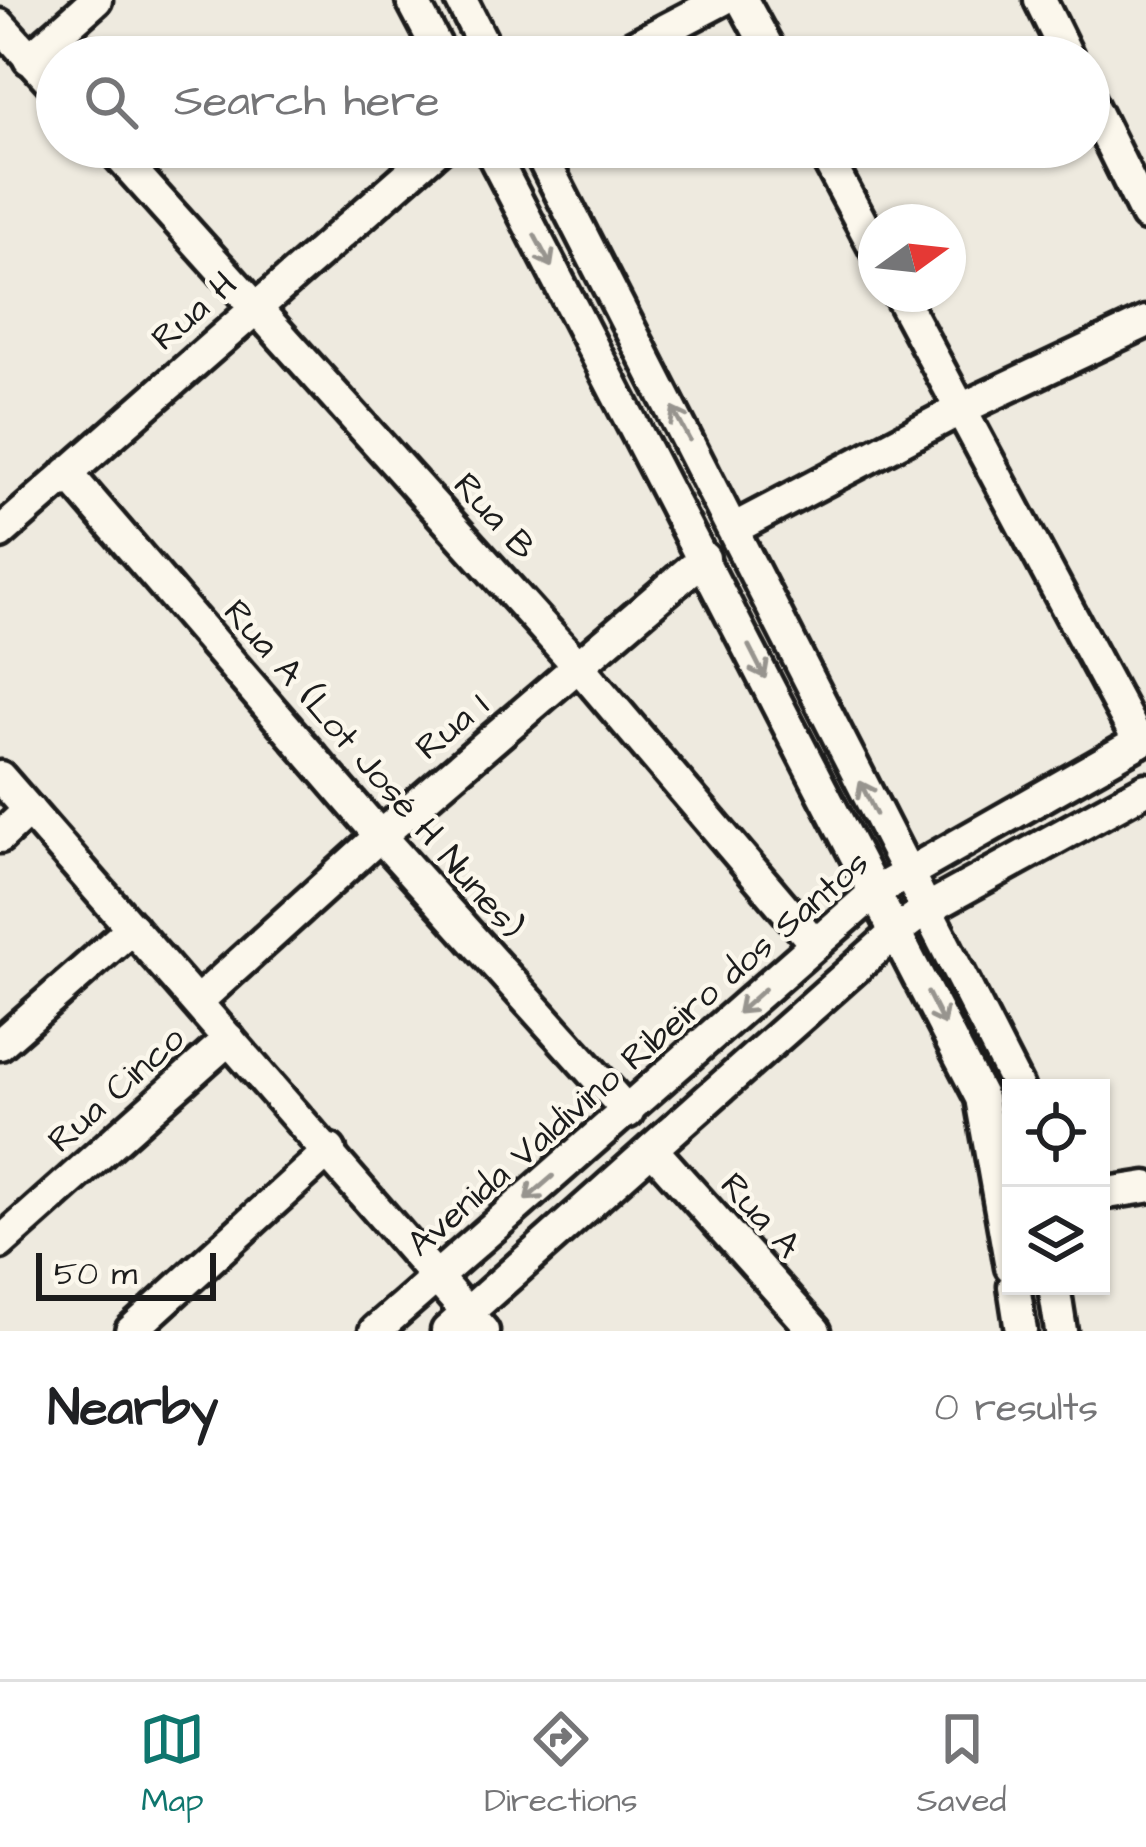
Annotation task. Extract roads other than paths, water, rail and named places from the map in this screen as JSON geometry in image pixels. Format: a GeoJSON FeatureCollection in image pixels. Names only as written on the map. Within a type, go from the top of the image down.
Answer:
{"type":"FeatureCollection","features":[{"type":"Feature","properties":{"kind":"street"},"geometry":{"type":"LineString","coordinates":[[55,36],[97,0]]}},
{"type":"Feature","properties":{"kind":"street"},"geometry":{"type":"LineString","coordinates":[[412,0],[431,36]]}},
{"type":"Feature","properties":{"kind":"street"},"geometry":{"type":"LineString","coordinates":[[461,0],[479,36]]}},
{"type":"Feature","properties":{"kind":"street"},"geometry":{"type":"LineString","coordinates":[[653,36],[722,0]]}},
{"type":"Feature","properties":{"kind":"street"},"geometry":{"type":"LineString","coordinates":[[742,0],[761,36]]}},
{"type":"Feature","properties":{"kind":"street"},"geometry":{"type":"LineString","coordinates":[[1040,0],[1058,36]]}},
{"type":"Feature","properties":{"kind":"street"},"geometry":{"type":"LineString","coordinates":[[0,26],[36,66]]}},
{"type":"Feature","properties":{"kind":"street"},"geometry":{"type":"LineString","coordinates":[[29,58],[36,52]]}},
{"type":"Feature","properties":{"kind":"street"},"geometry":{"type":"LineString","coordinates":[[1110,142],[1146,215]]}},
{"type":"Feature","properties":{"kind":"street","name":"Rua B"},"geometry":{"type":"LineString","coordinates":[[130,168],[580,668],[815,944]]}},
{"type":"Feature","properties":{"kind":"street","name":"Rua H"},"geometry":{"type":"LineString","coordinates":[[0,532],[416,168]]}},
{"type":"Feature","properties":{"kind":"street"},"geometry":{"type":"LineString","coordinates":[[500,168],[981,1098],[1002,1216]]}},
{"type":"Feature","properties":{"kind":"street"},"geometry":{"type":"LineString","coordinates":[[548,168],[1013,1079]]}},
{"type":"Feature","properties":{"kind":"street"},"geometry":{"type":"LineString","coordinates":[[832,168],[858,216]]}},
{"type":"Feature","properties":{"kind":"street"},"geometry":{"type":"LineString","coordinates":[[909,312],[1142,740]]}},
{"type":"Feature","properties":{"kind":"street"},"geometry":{"type":"LineString","coordinates":[[735,528],[961,409],[1146,322]]}},
{"type":"Feature","properties":{"kind":"street","name":"Rua A (Lot José H Nunes)"},"geometry":{"type":"LineString","coordinates":[[68,473],[380,836],[628,1112]]}},
{"type":"Feature","properties":{"kind":"street","name":"Rua I"},"geometry":{"type":"LineString","coordinates":[[197,1002],[380,836],[704,558]]}},
{"type":"Feature","properties":{"kind":"street","name":"Avenida Valdivino Ribeiro dos Santos"},"geometry":{"type":"LineString","coordinates":[[376,1331],[875,892],[1142,740]]}},
{"type":"Feature","properties":{"kind":"street"},"geometry":{"type":"LineString","coordinates":[[0,777],[437,1276],[466,1325],[652,1149],[897,931],[925,910],[1139,793],[1111,758]]}},
{"type":"Feature","properties":{"kind":"street"},"geometry":{"type":"LineString","coordinates":[[0,836],[29,810]]}},
{"type":"Feature","properties":{"kind":"street"},"geometry":{"type":"LineString","coordinates":[[0,1044],[132,928]]}},
{"type":"Feature","properties":{"kind":"street","name":"Rua Cinco"},"geometry":{"type":"LineString","coordinates":[[0,1243],[229,1039]]}},
{"type":"Feature","properties":{"kind":"street","name":"Rua A"},"geometry":{"type":"LineString","coordinates":[[652,1149],[815,1331]]}},
{"type":"Feature","properties":{"kind":"street"},"geometry":{"type":"LineString","coordinates":[[131,1331],[329,1150]]}},
{"type":"Feature","properties":{"kind":"street"},"geometry":{"type":"LineString","coordinates":[[1110,1193],[1146,1187]]}},
{"type":"Feature","properties":{"kind":"street"},"geometry":{"type":"LineString","coordinates":[[1015,1295],[1021,1331]]}},
{"type":"Feature","properties":{"kind":"street"},"geometry":{"type":"LineString","coordinates":[[1055,1295],[1061,1331]]}}]}
